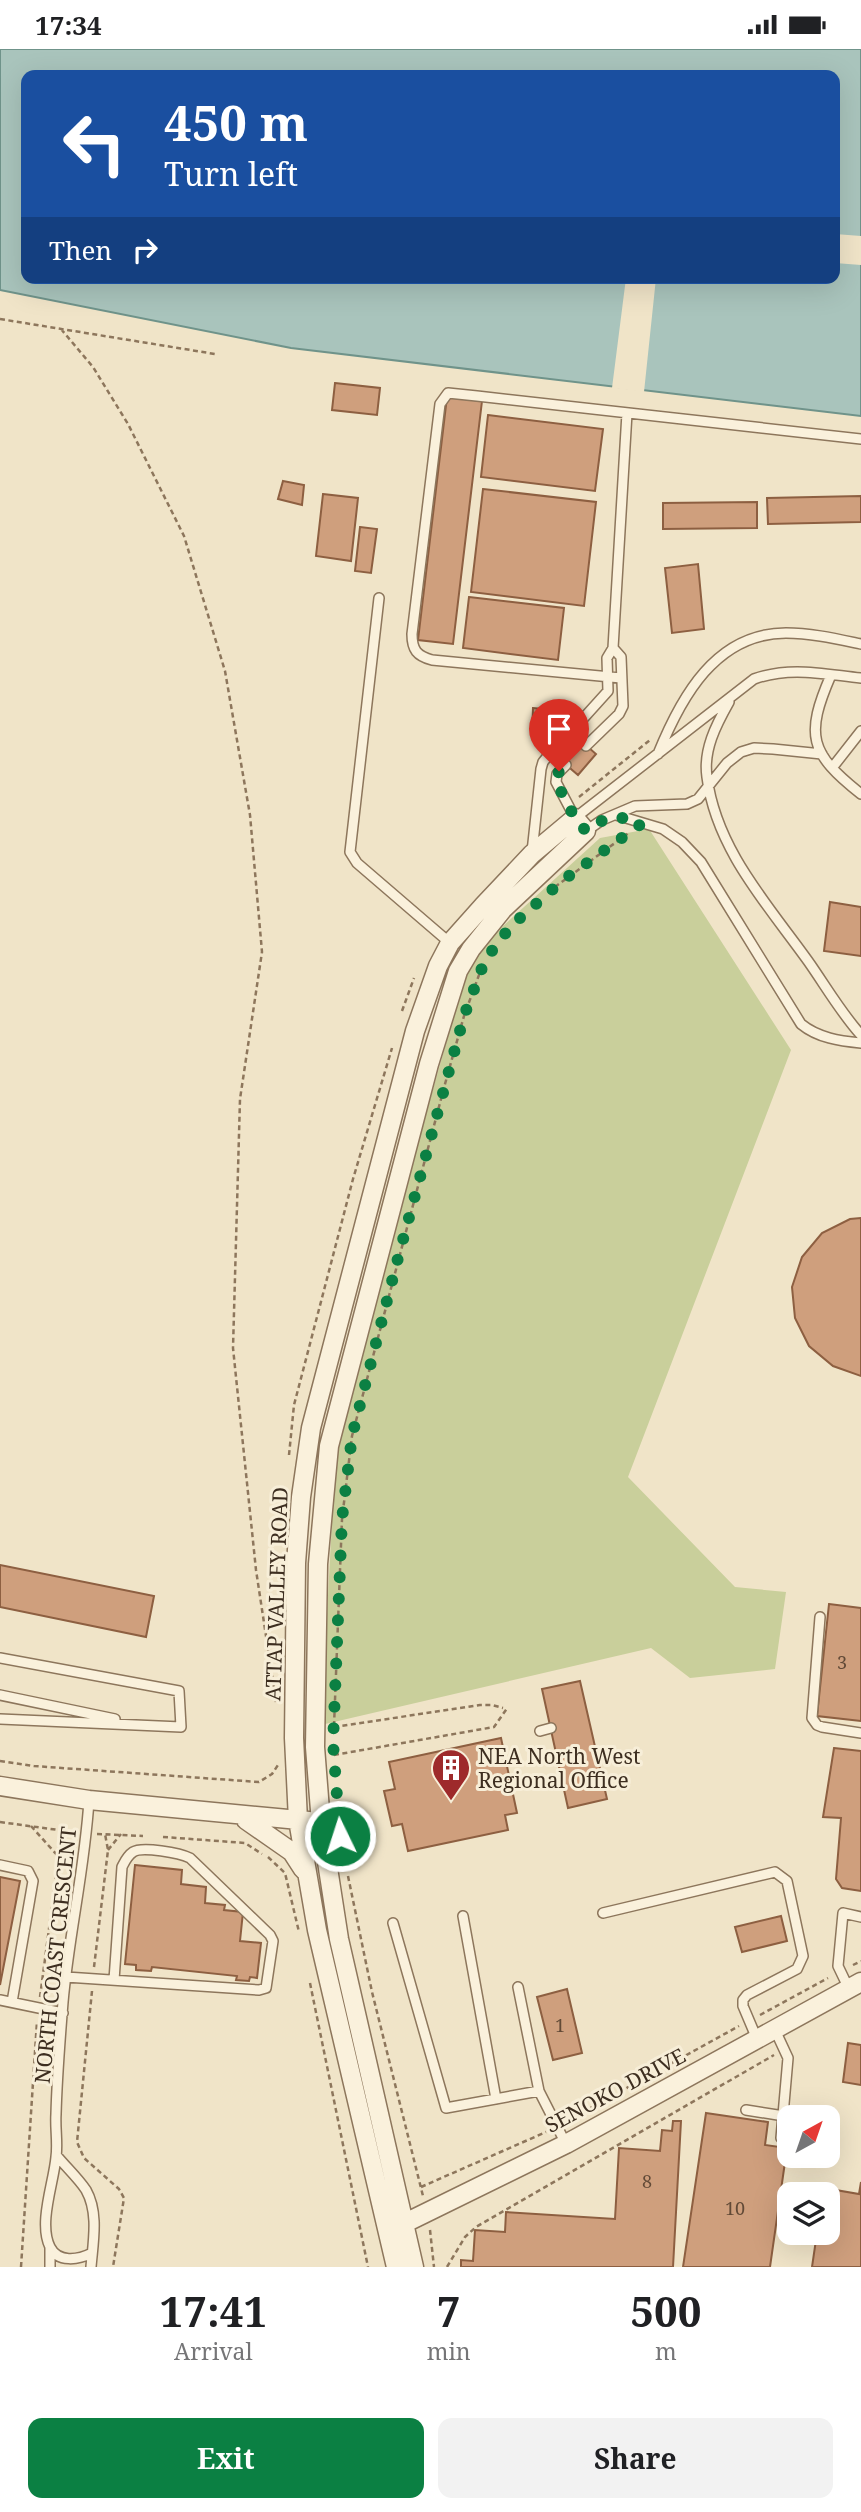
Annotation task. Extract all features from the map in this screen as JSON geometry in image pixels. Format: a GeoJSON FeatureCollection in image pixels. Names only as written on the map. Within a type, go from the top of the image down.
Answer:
{"type":"FeatureCollection","features":[{"type":"Feature","properties":{"kind":"street","name":"ATTAP VALLEY ROAD"},"geometry":{"type":"LineString","coordinates":[[396,2267],[317,1930],[298,1821],[295,1747],[296,1563],[301,1497],[311,1428],[415,1031],[438,966],[450,943],[531,854],[581,825]]}},
{"type":"Feature","properties":{"kind":"street","name":"ATTAP VALLEY ROAD"},"geometry":{"type":"LineString","coordinates":[[414,2267],[339,1939],[321,1822],[315,1747],[318,1564],[329,1446],[429,1064],[458,971],[471,949],[503,909],[581,825]]}},
{"type":"Feature","properties":{"kind":"street"},"geometry":{"type":"LineString","coordinates":[[296,1563],[318,1564]]}},
{"type":"Feature","properties":{"kind":"street"},"geometry":{"type":"LineString","coordinates":[[0,1786],[89,1800],[321,1822]]}},
{"type":"Feature","properties":{"kind":"street"},"geometry":{"type":"LineString","coordinates":[[240,1816],[292,1852],[306,1872]]}},
{"type":"Feature","properties":{"kind":"street","name":"SENOKO DRIVE"},"geometry":{"type":"LineString","coordinates":[[388,2232],[566,2144],[855,1985]]}},
{"type":"Feature","properties":{"kind":"lane"},"geometry":{"type":"LineString","coordinates":[[621,678],[432,660],[415,652],[412,634],[440,404],[448,393],[861,439]]}},
{"type":"Feature","properties":{"kind":"lane"},"geometry":{"type":"LineString","coordinates":[[571,732],[606,695],[607,657],[613,648],[628,413]]}},
{"type":"Feature","properties":{"kind":"lane"},"geometry":{"type":"LineString","coordinates":[[379,599],[350,852],[357,863],[450,943]]}},
{"type":"Feature","properties":{"kind":"lane"},"geometry":{"type":"LineString","coordinates":[[657,755],[683,698],[722,655],[742,643],[764,635],[786,633],[822,636],[861,644]]}},
{"type":"Feature","properties":{"kind":"lane"},"geometry":{"type":"LineString","coordinates":[[586,745],[623,706],[621,657],[613,648]]}},
{"type":"Feature","properties":{"kind":"lane"},"geometry":{"type":"LineString","coordinates":[[581,825],[657,755],[754,679],[774,672],[795,671],[861,678]]}},
{"type":"Feature","properties":{"kind":"lane"},"geometry":{"type":"LineString","coordinates":[[831,675],[817,707],[814,731],[822,754],[837,775],[861,794]]}},
{"type":"Feature","properties":{"kind":"lane"},"geometry":{"type":"LineString","coordinates":[[731,698],[708,749],[706,775],[718,825],[730,851],[861,1035]]}},
{"type":"Feature","properties":{"kind":"lane"},"geometry":{"type":"LineString","coordinates":[[832,768],[861,730]]}},
{"type":"Feature","properties":{"kind":"lane"},"geometry":{"type":"LineString","coordinates":[[581,825],[602,820],[635,806],[687,804],[698,799],[727,763],[741,751],[754,748],[822,754]]}},
{"type":"Feature","properties":{"kind":"lane"},"geometry":{"type":"LineString","coordinates":[[531,854],[541,769],[551,753]]}},
{"type":"Feature","properties":{"kind":"lane"},"geometry":{"type":"LineString","coordinates":[[566,765],[557,774],[556,782],[581,825]]}},
{"type":"Feature","properties":{"kind":"lane"},"geometry":{"type":"LineString","coordinates":[[616,815],[663,829],[682,842],[701,862],[801,1024],[811,1033],[861,1043]]}},
{"type":"Feature","properties":{"kind":"lane"},"geometry":{"type":"LineString","coordinates":[[820,1618],[812,1717],[817,1725],[822,1727],[861,1733]]}},
{"type":"Feature","properties":{"kind":"lane"},"geometry":{"type":"LineString","coordinates":[[0,1658],[179,1691],[181,1727],[0,1719]]}},
{"type":"Feature","properties":{"kind":"lane"},"geometry":{"type":"LineString","coordinates":[[0,1695],[140,1725]]}},
{"type":"Feature","properties":{"kind":"lane"},"geometry":{"type":"LineString","coordinates":[[540,1731],[551,1728]]}},
{"type":"Feature","properties":{"kind":"lane"},"geometry":{"type":"LineString","coordinates":[[295,1747],[315,1747]]}},
{"type":"Feature","properties":{"kind":"lane","name":"NORTH COAST CRESCENT"},"geometry":{"type":"LineString","coordinates":[[50,2267],[50,2248],[46,2233],[57,2156],[55,2117],[66,1977],[87,1834],[89,1800]]}},
{"type":"Feature","properties":{"kind":"lane"},"geometry":{"type":"LineString","coordinates":[[66,1977],[259,1990],[266,1988],[273,1941],[270,1935],[190,1858],[182,1854],[140,1850],[125,1859],[122,1867],[114,1980]]}},
{"type":"Feature","properties":{"kind":"lane"},"geometry":{"type":"LineString","coordinates":[[0,1865],[28,1871],[33,1881],[12,2002]]}},
{"type":"Feature","properties":{"kind":"lane"},"geometry":{"type":"LineString","coordinates":[[603,1913],[775,1872],[781,1875],[787,1881],[803,1956],[797,1969],[747,1995],[743,2000],[757,2039]]}},
{"type":"Feature","properties":{"kind":"lane"},"geometry":{"type":"LineString","coordinates":[[855,1985],[841,1971],[837,1955],[843,1913],[861,1917]]}},
{"type":"Feature","properties":{"kind":"lane"},"geometry":{"type":"LineString","coordinates":[[463,1916],[496,2099]]}},
{"type":"Feature","properties":{"kind":"lane"},"geometry":{"type":"LineString","coordinates":[[393,1923],[446,2108],[539,2091]]}},
{"type":"Feature","properties":{"kind":"lane"},"geometry":{"type":"LineString","coordinates":[[518,1987],[539,2091],[566,2144]]}},
{"type":"Feature","properties":{"kind":"lane"},"geometry":{"type":"LineString","coordinates":[[0,2000],[63,2013]]}},
{"type":"Feature","properties":{"kind":"lane"},"geometry":{"type":"LineString","coordinates":[[775,2030],[786,2048],[788,2058],[785,2105]]}},
{"type":"Feature","properties":{"kind":"lane"},"geometry":{"type":"LineString","coordinates":[[746,2110],[777,2115]]}},
{"type":"Feature","properties":{"kind":"lane"},"geometry":{"type":"LineString","coordinates":[[57,2156],[85,2189],[90,2199],[94,2232],[91,2267]]}},
{"type":"Feature","properties":{"kind":"lane"},"geometry":{"type":"LineString","coordinates":[[50,2248],[59,2256],[69,2259],[80,2259],[92,2253]]}},
{"type":"Feature","properties":{"kind":"path"},"geometry":{"type":"LineString","coordinates":[[0,319],[215,354]]}},
{"type":"Feature","properties":{"kind":"path"},"geometry":{"type":"LineString","coordinates":[[61,329],[93,367],[128,424],[184,535],[225,671],[250,815],[262,952],[240,1099],[233,1348],[256,1570],[276,1704]]}},
{"type":"Feature","properties":{"kind":"path"},"geometry":{"type":"LineString","coordinates":[[543,895],[641,824]]}},
{"type":"Feature","properties":{"kind":"path"},"geometry":{"type":"LineString","coordinates":[[333,1735],[342,1519],[352,1436],[464,1016],[485,960]]}},
{"type":"Feature","properties":{"kind":"path"},"geometry":{"type":"LineString","coordinates":[[334,1727],[480,1705],[503,1708]]}},
{"type":"Feature","properties":{"kind":"path"},"geometry":{"type":"LineString","coordinates":[[334,1755],[494,1727],[508,1707]]}},
{"type":"Feature","properties":{"kind":"path"},"geometry":{"type":"LineString","coordinates":[[0,1822],[87,1834],[149,1836]]}},
{"type":"Feature","properties":{"kind":"path"},"geometry":{"type":"LineString","coordinates":[[31,1826],[58,1857]]}},
{"type":"Feature","properties":{"kind":"path"},"geometry":{"type":"LineString","coordinates":[[21,2267],[38,2007],[62,1831]]}},
{"type":"Feature","properties":{"kind":"path"},"geometry":{"type":"LineString","coordinates":[[105,1834],[108,1850],[77,2142],[84,2158],[119,2189],[124,2198],[113,2267]]}},
{"type":"Feature","properties":{"kind":"path"},"geometry":{"type":"LineString","coordinates":[[108,1850],[121,1834]]}},
{"type":"Feature","properties":{"kind":"path"},"geometry":{"type":"LineString","coordinates":[[162,1837],[245,1843],[268,1857],[285,1873],[299,1934]]}},
{"type":"Feature","properties":{"kind":"path"},"geometry":{"type":"LineString","coordinates":[[348,1875],[372,1992],[427,2212],[434,2267]]}},
{"type":"Feature","properties":{"kind":"path"},"geometry":{"type":"LineString","coordinates":[[421,2187],[557,2127],[861,1961]]}},
{"type":"Feature","properties":{"kind":"path"},"geometry":{"type":"LineString","coordinates":[[308,1972],[368,2267]]}},
{"type":"Feature","properties":{"kind":"path"},"geometry":{"type":"LineString","coordinates":[[447,2267],[465,2237],[476,2227],[786,2048]]}},
{"type":"Feature","properties":{"kind":"green space"},"geometry":{"type":"Polygon","coordinates":[[[649,829],[791,1050],[628,1477],[735,1587],[786,1592],[775,1669],[690,1678],[651,1648],[321,1725],[337,1429],[471,955],[600,838],[649,829]]]}},
{"type":"Feature","properties":{"kind":"water"},"geometry":{"type":"Polygon","coordinates":[[[0,49],[861,49],[861,416],[291,348],[0,290],[0,49]]]}},
{"type":"Feature","properties":{"kind":"pier"},"geometry":{"type":"Polygon","coordinates":[[[840,234],[861,236],[861,265],[840,263],[840,234]]]}},
{"type":"Feature","properties":{"kind":"pier"},"geometry":{"type":"Polygon","coordinates":[[[625,284],[655,284],[644,392],[612,388],[625,284]]]}},
{"type":"Feature","properties":{"kind":"building"},"geometry":{"type":"Polygon","coordinates":[[[335,383],[380,388],[377,415],[332,410],[335,383]]]}},
{"type":"Feature","properties":{"kind":"building"},"geometry":{"type":"Polygon","coordinates":[[[447,397],[482,401],[453,644],[418,640],[447,397]]]}},
{"type":"Feature","properties":{"kind":"building"},"geometry":{"type":"Polygon","coordinates":[[[488,415],[603,429],[595,491],[481,477],[488,415]]]}},
{"type":"Feature","properties":{"kind":"building"},"geometry":{"type":"Polygon","coordinates":[[[283,481],[304,485],[302,505],[278,499],[283,481]]]}},
{"type":"Feature","properties":{"kind":"building"},"geometry":{"type":"Polygon","coordinates":[[[483,489],[596,502],[584,606],[471,592],[483,489]]]}},
{"type":"Feature","properties":{"kind":"building"},"geometry":{"type":"Polygon","coordinates":[[[323,494],[358,498],[351,561],[316,556],[323,494]]]}},
{"type":"Feature","properties":{"kind":"building"},"geometry":{"type":"Polygon","coordinates":[[[861,496],[861,522],[768,524],[767,498],[861,496]]]}},
{"type":"Feature","properties":{"kind":"building"},"geometry":{"type":"Polygon","coordinates":[[[757,502],[757,528],[663,529],[663,503],[757,502]]]}},
{"type":"Feature","properties":{"kind":"building"},"geometry":{"type":"Polygon","coordinates":[[[360,527],[377,529],[371,573],[355,571],[360,527]]]}},
{"type":"Feature","properties":{"kind":"building"},"geometry":{"type":"Polygon","coordinates":[[[698,564],[704,629],[672,633],[665,568],[698,564]]]}},
{"type":"Feature","properties":{"kind":"building"},"geometry":{"type":"Polygon","coordinates":[[[469,597],[564,608],[558,660],[463,648],[469,597]]]}},
{"type":"Feature","properties":{"kind":"building"},"geometry":{"type":"Polygon","coordinates":[[[533,708],[572,712],[563,725],[596,754],[578,775],[543,745],[549,738],[532,736],[533,708]]]}},
{"type":"Feature","properties":{"kind":"building"},"geometry":{"type":"Polygon","coordinates":[[[830,902],[861,907],[861,956],[824,951],[830,902]]]}},
{"type":"Feature","properties":{"kind":"building"},"geometry":{"type":"Polygon","coordinates":[[[861,1218],[861,1376],[833,1366],[809,1346],[795,1318],[792,1287],[802,1257],[822,1233],[850,1219],[861,1218]]]}},
{"type":"Feature","properties":{"kind":"building"},"geometry":{"type":"Polygon","coordinates":[[[0,1565],[154,1596],[146,1637],[0,1607],[0,1565]]]}},
{"type":"Feature","properties":{"kind":"building"},"geometry":{"type":"Polygon","coordinates":[[[829,1604],[861,1608],[861,1721],[817,1716],[829,1604]]]}},
{"type":"Feature","properties":{"kind":"building"},"geometry":{"type":"Polygon","coordinates":[[[580,1681],[607,1799],[568,1808],[542,1689],[580,1681]]]}},
{"type":"Feature","properties":{"kind":"building","name":"NEA North West Regional Office"},"geometry":{"type":"Polygon","coordinates":[[[501,1738],[517,1813],[505,1815],[508,1830],[408,1851],[402,1824],[392,1826],[384,1791],[395,1789],[389,1762],[501,1738]]]}},
{"type":"Feature","properties":{"kind":"building"},"geometry":{"type":"Polygon","coordinates":[[[834,1748],[861,1751],[861,1891],[842,1888],[836,1879],[841,1818],[823,1817],[834,1748]]]}},
{"type":"Feature","properties":{"kind":"building"},"geometry":{"type":"Polygon","coordinates":[[[135,1865],[182,1870],[181,1884],[206,1887],[205,1903],[225,1905],[224,1910],[243,1912],[240,1941],[261,1943],[257,1978],[250,1977],[249,1981],[236,1980],[237,1976],[152,1967],[151,1971],[136,1970],[136,1965],[125,1964],[135,1865]]]}},
{"type":"Feature","properties":{"kind":"building"},"geometry":{"type":"Polygon","coordinates":[[[0,1877],[20,1881],[0,1985],[0,1877]]]}},
{"type":"Feature","properties":{"kind":"building"},"geometry":{"type":"Polygon","coordinates":[[[781,1916],[787,1941],[742,1952],[735,1927],[781,1916]]]}},
{"type":"Feature","properties":{"kind":"building"},"geometry":{"type":"Polygon","coordinates":[[[567,1989],[582,2053],[553,2060],[537,1997],[567,1989]]]}},
{"type":"Feature","properties":{"kind":"building"},"geometry":{"type":"Polygon","coordinates":[[[848,2043],[861,2045],[861,2085],[843,2082],[848,2043]]]}},
{"type":"Feature","properties":{"kind":"building"},"geometry":{"type":"Polygon","coordinates":[[[706,2113],[768,2122],[765,2145],[777,2147],[777,2168],[784,2168],[782,2182],[777,2182],[777,2218],[770,2267],[683,2267],[706,2113]]]}},
{"type":"Feature","properties":{"kind":"building"},"geometry":{"type":"Polygon","coordinates":[[[673,2121],[681,2121],[673,2267],[461,2267],[461,2260],[473,2261],[475,2230],[505,2232],[506,2212],[615,2219],[619,2148],[660,2151],[662,2130],[672,2131],[673,2121]]]}},
{"type":"Feature","properties":{"kind":"building"},"geometry":{"type":"Polygon","coordinates":[[[861,2182],[861,2267],[812,2267],[815,2245],[840,2245],[840,2191],[859,2194],[861,2182]]]}},
{"type":"Feature","properties":{"kind":"place","name":"NEA North West Regional Office"},"geometry":{"type":"Point","coordinates":[451,1802]}},
{"type":"Feature","properties":{"kind":"route"},"geometry":{"type":"LineString","coordinates":[[340,1836],[333,1743],[342,1519],[352,1436],[464,1016],[485,960],[511,926],[543,895],[641,824],[616,815],[602,820],[586,831],[575,818],[556,782],[559,771]]}}]}
